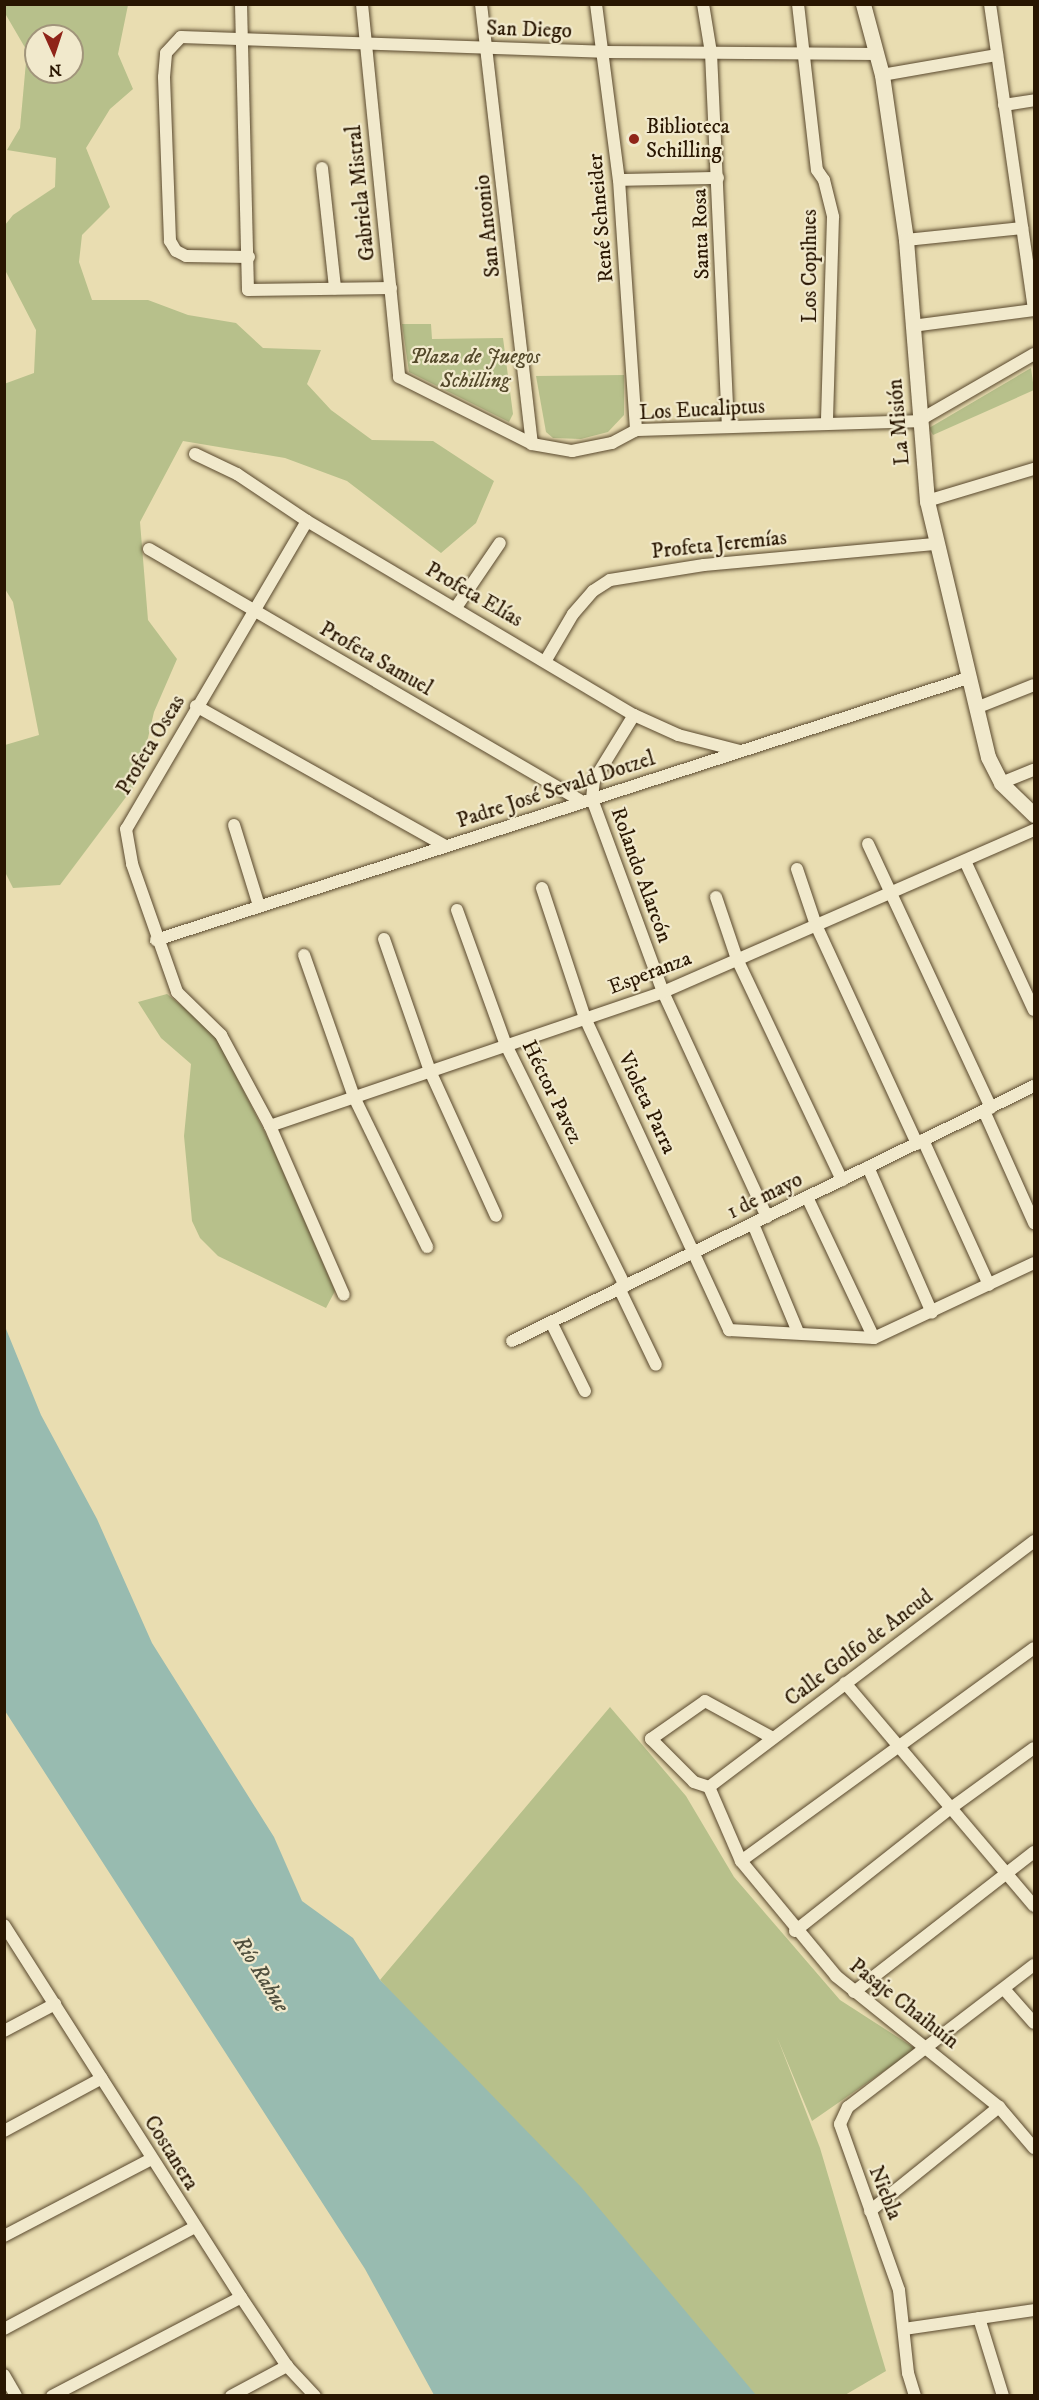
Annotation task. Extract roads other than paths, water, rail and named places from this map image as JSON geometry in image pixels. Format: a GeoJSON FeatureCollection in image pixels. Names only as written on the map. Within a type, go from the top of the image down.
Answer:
{"type":"FeatureCollection","features":[{"type":"Feature","properties":{"kind":"street"},"geometry":{"type":"LineString","coordinates":[[241,4],[249,257],[248,290],[391,288]]}},
{"type":"Feature","properties":{"kind":"street","name":"Gabriela Mistral"},"geometry":{"type":"LineString","coordinates":[[362,4],[399,377]]}},
{"type":"Feature","properties":{"kind":"street","name":"San Antonio"},"geometry":{"type":"LineString","coordinates":[[481,4],[532,444]]}},
{"type":"Feature","properties":{"kind":"street","name":"René Schneider"},"geometry":{"type":"LineString","coordinates":[[596,4],[619,180],[636,430]]}},
{"type":"Feature","properties":{"kind":"street","name":"Santa Rosa"},"geometry":{"type":"LineString","coordinates":[[703,4],[711,53],[728,427]]}},
{"type":"Feature","properties":{"kind":"street","name":"Los Copihues"},"geometry":{"type":"LineString","coordinates":[[798,4],[806,53],[817,170],[824,180],[832,217],[827,424]]}},
{"type":"Feature","properties":{"kind":"street","name":"La Misión"},"geometry":{"type":"LineString","coordinates":[[863,4],[882,75],[906,240],[918,421],[927,501],[988,757],[1001,783],[1035,815]]}},
{"type":"Feature","properties":{"kind":"street"},"geometry":{"type":"LineString","coordinates":[[912,326],[1035,310],[990,4]]}},
{"type":"Feature","properties":{"kind":"street","name":"San Diego"},"geometry":{"type":"LineString","coordinates":[[249,257],[186,256],[176,251],[170,241],[164,77],[166,53],[181,37],[603,52],[877,54]]}},
{"type":"Feature","properties":{"kind":"street"},"geometry":{"type":"LineString","coordinates":[[882,75],[997,55]]}},
{"type":"Feature","properties":{"kind":"street"},"geometry":{"type":"LineString","coordinates":[[1004,105],[1035,100]]}},
{"type":"Feature","properties":{"kind":"street"},"geometry":{"type":"LineString","coordinates":[[322,168],[335,288]]}},
{"type":"Feature","properties":{"kind":"street"},"geometry":{"type":"LineString","coordinates":[[619,180],[718,178]]}},
{"type":"Feature","properties":{"kind":"street"},"geometry":{"type":"LineString","coordinates":[[906,240],[1022,228]]}},
{"type":"Feature","properties":{"kind":"street"},"geometry":{"type":"LineString","coordinates":[[918,421],[1035,354]]}},
{"type":"Feature","properties":{"kind":"street","name":"Los Eucaliptus"},"geometry":{"type":"LineString","coordinates":[[399,377],[532,444],[558,450],[585,449],[612,443],[636,430],[918,421]]}},
{"type":"Feature","properties":{"kind":"street","name":"Profeta Elías"},"geometry":{"type":"LineString","coordinates":[[195,454],[237,474],[306,521],[457,606],[634,715],[678,735],[741,752]]}},
{"type":"Feature","properties":{"kind":"street"},"geometry":{"type":"LineString","coordinates":[[927,501],[1035,469]]}},
{"type":"Feature","properties":{"kind":"street","name":"Profeta Oseas"},"geometry":{"type":"LineString","coordinates":[[306,521],[126,829],[130,855],[156,940],[177,992],[188,1004],[213,1023],[221,1035],[270,1126],[344,1295]]}},
{"type":"Feature","properties":{"kind":"street"},"geometry":{"type":"LineString","coordinates":[[457,606],[500,543]]}},
{"type":"Feature","properties":{"kind":"street","name":"Profeta Jeremías"},"geometry":{"type":"LineString","coordinates":[[546,660],[573,614],[593,591],[610,580],[704,565],[937,544]]}},
{"type":"Feature","properties":{"kind":"street","name":"Profeta Samuel"},"geometry":{"type":"LineString","coordinates":[[149,549],[588,800]]}},
{"type":"Feature","properties":{"kind":"street","name":"Padre José Sevald Dotzel"},"geometry":{"type":"LineString","coordinates":[[156,940],[968,678]]}},
{"type":"Feature","properties":{"kind":"street"},"geometry":{"type":"LineString","coordinates":[[976,708],[1035,685]]}},
{"type":"Feature","properties":{"kind":"street"},"geometry":{"type":"LineString","coordinates":[[196,706],[445,846]]}},
{"type":"Feature","properties":{"kind":"street","name":"Rolando Alarcón"},"geometry":{"type":"LineString","coordinates":[[634,715],[594,780],[588,800],[663,992],[766,1217]]}},
{"type":"Feature","properties":{"kind":"street"},"geometry":{"type":"LineString","coordinates":[[1001,783],[1035,770]]}},
{"type":"Feature","properties":{"kind":"street"},"geometry":{"type":"LineString","coordinates":[[234,825],[259,906]]}},
{"type":"Feature","properties":{"kind":"street","name":"Esperanza"},"geometry":{"type":"LineString","coordinates":[[270,1126],[663,992],[1035,830]]}},
{"type":"Feature","properties":{"kind":"street"},"geometry":{"type":"LineString","coordinates":[[868,844],[988,1109],[1035,1223]]}},
{"type":"Feature","properties":{"kind":"street"},"geometry":{"type":"LineString","coordinates":[[965,861],[1035,1010]]}},
{"type":"Feature","properties":{"kind":"street"},"geometry":{"type":"LineString","coordinates":[[797,869],[816,925],[989,1285]]}},
{"type":"Feature","properties":{"kind":"street","name":"Violeta Parra"},"geometry":{"type":"LineString","coordinates":[[542,888],[585,1018],[696,1251],[729,1330],[798,1332]]}},
{"type":"Feature","properties":{"kind":"street"},"geometry":{"type":"LineString","coordinates":[[716,897],[737,959],[842,1180]]}},
{"type":"Feature","properties":{"kind":"street","name":"Héctor Pavez"},"geometry":{"type":"LineString","coordinates":[[457,910],[506,1045],[622,1287],[656,1365]]}},
{"type":"Feature","properties":{"kind":"street"},"geometry":{"type":"LineString","coordinates":[[384,939],[430,1071],[496,1216]]}},
{"type":"Feature","properties":{"kind":"street"},"geometry":{"type":"LineString","coordinates":[[304,955],[354,1097],[427,1247]]}},
{"type":"Feature","properties":{"kind":"street","name":"1 de mayo"},"geometry":{"type":"LineString","coordinates":[[512,1341],[1035,1086]]}},
{"type":"Feature","properties":{"kind":"street"},"geometry":{"type":"LineString","coordinates":[[868,1167],[932,1313]]}},
{"type":"Feature","properties":{"kind":"street"},"geometry":{"type":"LineString","coordinates":[[807,1197],[874,1338]]}},
{"type":"Feature","properties":{"kind":"street"},"geometry":{"type":"LineString","coordinates":[[753,1224],[798,1332],[874,1338],[932,1313],[1035,1263]]}},
{"type":"Feature","properties":{"kind":"street"},"geometry":{"type":"LineString","coordinates":[[551,1322],[585,1391]]}},
{"type":"Feature","properties":{"kind":"street","name":"Calle Golfo de Ancud"},"geometry":{"type":"LineString","coordinates":[[709,1787],[1035,1541]]}},
{"type":"Feature","properties":{"kind":"street"},"geometry":{"type":"LineString","coordinates":[[741,1861],[1035,1648]]}},
{"type":"Feature","properties":{"kind":"street"},"geometry":{"type":"LineString","coordinates":[[845,1683],[1035,1906]]}},
{"type":"Feature","properties":{"kind":"street"},"geometry":{"type":"LineString","coordinates":[[709,1787],[694,1782],[651,1739],[705,1701],[773,1738]]}},
{"type":"Feature","properties":{"kind":"street"},"geometry":{"type":"LineString","coordinates":[[795,1930],[951,1808],[1035,1748]]}},
{"type":"Feature","properties":{"kind":"street","name":"Pasaje Chaihuín"},"geometry":{"type":"LineString","coordinates":[[709,1787],[741,1861],[795,1930],[854,1992],[930,2047],[999,2107],[1035,2148]]}},
{"type":"Feature","properties":{"kind":"street"},"geometry":{"type":"LineString","coordinates":[[854,1992],[1035,1852]]}},
{"type":"Feature","properties":{"kind":"street","name":"Costanera"},"geometry":{"type":"LineString","coordinates":[[4,1925],[241,2297],[287,2366],[315,2396]]}},
{"type":"Feature","properties":{"kind":"street","name":"Niebla"},"geometry":{"type":"LineString","coordinates":[[915,2396],[899,2290],[840,2124],[848,2107],[930,2047],[1035,1965]]}},
{"type":"Feature","properties":{"kind":"street"},"geometry":{"type":"LineString","coordinates":[[1004,1989],[1035,2023]]}},
{"type":"Feature","properties":{"kind":"street"},"geometry":{"type":"LineString","coordinates":[[4,2031],[55,2004]]}},
{"type":"Feature","properties":{"kind":"street"},"geometry":{"type":"LineString","coordinates":[[4,2131],[102,2078]]}},
{"type":"Feature","properties":{"kind":"street"},"geometry":{"type":"LineString","coordinates":[[870,2211],[999,2107]]}},
{"type":"Feature","properties":{"kind":"street"},"geometry":{"type":"LineString","coordinates":[[4,2236],[151,2158]]}},
{"type":"Feature","properties":{"kind":"street"},"geometry":{"type":"LineString","coordinates":[[4,2329],[195,2227]]}},
{"type":"Feature","properties":{"kind":"street"},"geometry":{"type":"LineString","coordinates":[[52,2396],[241,2297]]}},
{"type":"Feature","properties":{"kind":"street"},"geometry":{"type":"LineString","coordinates":[[904,2329],[1035,2310]]}},
{"type":"Feature","properties":{"kind":"street"},"geometry":{"type":"LineString","coordinates":[[979,2318],[1003,2396]]}},
{"type":"Feature","properties":{"kind":"street"},"geometry":{"type":"LineString","coordinates":[[231,2396],[287,2366]]}},
{"type":"Feature","properties":{"kind":"street"},"geometry":{"type":"LineString","coordinates":[[4,2375],[16,2396]]}},
{"type":"Feature","properties":{"kind":"water","name":"Río Rahue"},"geometry":{"type":"Polygon","coordinates":[[[4,1324],[41,1415],[97,1519],[152,1643],[274,1837],[302,1901],[353,1938],[380,1980],[582,2188],[756,2395],[434,2395],[365,2269],[5,1711],[4,1324]]]}},
{"type":"Feature","properties":{"kind":"place","name":"Biblioteca Schilling"},"geometry":{"type":"Point","coordinates":[634,139]}},
{"type":"Feature","properties":{"kind":"park label","name":"Plaza de Juegos Schilling"},"geometry":{"type":"Point","coordinates":[475,369]}}]}
